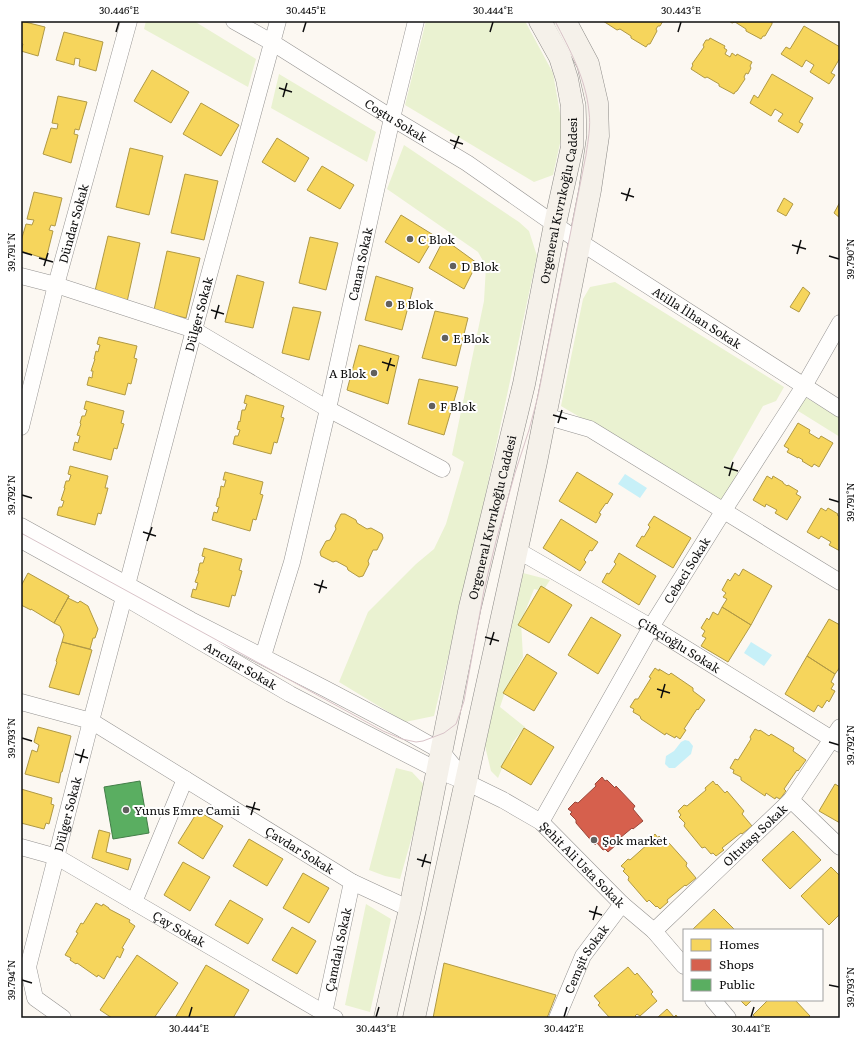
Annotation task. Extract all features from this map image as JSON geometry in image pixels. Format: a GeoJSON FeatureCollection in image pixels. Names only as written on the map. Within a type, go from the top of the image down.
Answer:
{"type":"FeatureCollection","features":[{"type":"Feature","properties":{"kind":"main road","name":"Orgeneral Kıvrıkoğlu Caddesi"},"geometry":{"type":"LineString","coordinates":[[385,1018],[410,909],[470,607],[524,384],[555,224],[572,147],[572,106],[567,79],[560,58],[540,21]]}},
{"type":"Feature","properties":{"kind":"main road"},"geometry":{"type":"LineString","coordinates":[[414,1018],[517,550],[590,190],[598,136],[597,103],[588,64],[565,21]]}},
{"type":"Feature","properties":{"kind":"street","name":"Dündar Sokak"},"geometry":{"type":"LineString","coordinates":[[21,427],[56,284],[129,21]]}},
{"type":"Feature","properties":{"kind":"street","name":"Coştu Sokak"},"geometry":{"type":"LineString","coordinates":[[234,21],[273,43],[467,163],[555,224]]}},
{"type":"Feature","properties":{"kind":"street","name":"Dülger Sokak"},"geometry":{"type":"LineString","coordinates":[[63,1018],[35,998],[28,967],[90,721],[278,21]]}},
{"type":"Feature","properties":{"kind":"street","name":"Canan Sokak"},"geometry":{"type":"LineString","coordinates":[[263,656],[292,562],[328,409],[392,118],[416,21]]}},
{"type":"Feature","properties":{"kind":"street","name":"Atilla İlhan Sokak"},"geometry":{"type":"LineString","coordinates":[[555,224],[580,242],[840,409]]}},
{"type":"Feature","properties":{"kind":"street"},"geometry":{"type":"LineString","coordinates":[[21,276],[56,284],[194,330],[328,409],[442,469]]}},
{"type":"Feature","properties":{"kind":"street","name":"Cebeci Sokak"},"geometry":{"type":"LineString","coordinates":[[541,822],[651,627],[804,386],[840,323]]}},
{"type":"Feature","properties":{"kind":"street"},"geometry":{"type":"LineString","coordinates":[[545,416],[590,429],[840,582]]}},
{"type":"Feature","properties":{"kind":"street"},"geometry":{"type":"LineString","coordinates":[[21,526],[125,591],[191,620],[402,729],[439,761]]}},
{"type":"Feature","properties":{"kind":"street","name":"Arıcılar Sokak"},"geometry":{"type":"LineString","coordinates":[[21,540],[125,591],[290,694],[439,761],[466,782]]}},
{"type":"Feature","properties":{"kind":"street","name":"Çiftçioğlu Sokak"},"geometry":{"type":"LineString","coordinates":[[517,550],[838,737]]}},
{"type":"Feature","properties":{"kind":"street"},"geometry":{"type":"LineString","coordinates":[[21,702],[90,721]]}},
{"type":"Feature","properties":{"kind":"street","name":"Çavdar Sokak"},"geometry":{"type":"LineString","coordinates":[[90,721],[352,882],[410,909]]}},
{"type":"Feature","properties":{"kind":"street","name":"Oltutaşı Sokak"},"geometry":{"type":"LineString","coordinates":[[654,931],[791,800],[838,737]]}},
{"type":"Feature","properties":{"kind":"street"},"geometry":{"type":"LineString","coordinates":[[134,902],[185,779]]}},
{"type":"Feature","properties":{"kind":"street","name":"Şehit Ali Usta Sokak"},"geometry":{"type":"LineString","coordinates":[[466,782],[541,822],[622,904],[654,931],[683,965]]}},
{"type":"Feature","properties":{"kind":"street"},"geometry":{"type":"LineString","coordinates":[[791,800],[840,847]]}},
{"type":"Feature","properties":{"kind":"street","name":"Çay Sokak"},"geometry":{"type":"LineString","coordinates":[[21,847],[56,856],[327,1016]]}},
{"type":"Feature","properties":{"kind":"street","name":"Çamdalı Sokak"},"geometry":{"type":"LineString","coordinates":[[327,1016],[352,882]]}},
{"type":"Feature","properties":{"kind":"street","name":"Cemşit Sokak"},"geometry":{"type":"LineString","coordinates":[[557,1018],[583,956],[622,904]]}},
{"type":"Feature","properties":{"kind":"street"},"geometry":{"type":"LineString","coordinates":[[714,1001],[728,1018]]}},
{"type":"Feature","properties":{"kind":"green space"},"geometry":{"type":"Polygon","coordinates":[[[146,21],[194,21],[256,59],[248,87],[144,29],[146,21]]]}},
{"type":"Feature","properties":{"kind":"green space"},"geometry":{"type":"Polygon","coordinates":[[[426,21],[525,21],[553,73],[563,130],[553,175],[534,182],[405,105],[426,21]]]}},
{"type":"Feature","properties":{"kind":"green space"},"geometry":{"type":"Polygon","coordinates":[[[279,74],[376,132],[367,162],[271,108],[279,74]]]}},
{"type":"Feature","properties":{"kind":"green space"},"geometry":{"type":"Polygon","coordinates":[[[404,145],[519,222],[529,231],[537,256],[471,562],[434,716],[405,722],[339,682],[368,612],[416,564],[434,549],[446,524],[464,462],[452,455],[484,301],[486,266],[478,252],[387,189],[404,145]]]}},
{"type":"Feature","properties":{"kind":"green space"},"geometry":{"type":"Polygon","coordinates":[[[615,282],[784,387],[776,401],[763,406],[730,464],[738,472],[722,501],[561,406],[583,299],[590,287],[615,282]]]}},
{"type":"Feature","properties":{"kind":"green space"},"geometry":{"type":"Polygon","coordinates":[[[805,397],[840,418],[840,437],[795,409],[805,397]]]}},
{"type":"Feature","properties":{"kind":"green space"},"geometry":{"type":"Polygon","coordinates":[[[523,573],[550,580],[543,591],[534,589],[521,622],[523,657],[506,689],[500,707],[525,727],[513,742],[498,778],[491,771],[485,746],[523,573]]]}},
{"type":"Feature","properties":{"kind":"green space"},"geometry":{"type":"Polygon","coordinates":[[[396,768],[412,772],[426,787],[400,879],[385,876],[369,870],[396,768]]]}},
{"type":"Feature","properties":{"kind":"green space"},"geometry":{"type":"Polygon","coordinates":[[[366,904],[391,919],[370,1012],[345,1005],[366,904]]]}},
{"type":"Feature","properties":{"kind":"water"},"geometry":{"type":"Polygon","coordinates":[[[625,474],[647,488],[640,498],[618,484],[625,474]]]}},
{"type":"Feature","properties":{"kind":"water"},"geometry":{"type":"Polygon","coordinates":[[[751,642],[772,655],[764,666],[744,653],[751,642]]]}},
{"type":"Feature","properties":{"kind":"water"},"geometry":{"type":"Polygon","coordinates":[[[685,740],[689,741],[693,746],[691,754],[675,768],[669,768],[665,764],[666,756],[674,751],[681,742],[685,740]]]}},
{"type":"Feature","properties":{"kind":"building: Homes"},"geometry":{"type":"Polygon","coordinates":[[[21,21],[45,27],[38,56],[21,51],[23,44],[21,43],[21,21]]]}},
{"type":"Feature","properties":{"kind":"building: Homes"},"geometry":{"type":"Polygon","coordinates":[[[603,21],[663,21],[656,29],[657,31],[650,44],[646,47],[620,29],[617,30],[603,21]]]}},
{"type":"Feature","properties":{"kind":"building: Homes"},"geometry":{"type":"Polygon","coordinates":[[[729,21],[772,21],[772,24],[765,36],[761,39],[746,31],[746,29],[735,22],[732,23],[729,21]]]}},
{"type":"Feature","properties":{"kind":"building: Homes"},"geometry":{"type":"Polygon","coordinates":[[[804,26],[840,47],[840,58],[831,73],[835,75],[829,84],[810,72],[814,65],[806,60],[802,67],[781,54],[786,47],[790,49],[804,26]]]}},
{"type":"Feature","properties":{"kind":"building: Homes"},"geometry":{"type":"Polygon","coordinates":[[[64,32],[103,42],[96,71],[79,66],[80,59],[75,58],[74,65],[56,60],[64,32]]]}},
{"type":"Feature","properties":{"kind":"building: Homes"},"geometry":{"type":"Polygon","coordinates":[[[710,38],[725,46],[724,48],[727,50],[725,54],[730,57],[732,53],[736,56],[737,54],[752,62],[748,74],[746,73],[744,77],[745,79],[734,94],[691,69],[692,64],[704,47],[703,45],[706,40],[709,40],[710,38]]]}},
{"type":"Feature","properties":{"kind":"building: Homes"},"geometry":{"type":"Polygon","coordinates":[[[152,70],[189,92],[171,123],[134,101],[152,70]]]}},
{"type":"Feature","properties":{"kind":"building: Homes"},"geometry":{"type":"Polygon","coordinates":[[[772,74],[813,98],[799,122],[803,124],[798,133],[778,121],[783,114],[775,109],[771,116],[750,103],[754,95],[758,98],[772,74]]]}},
{"type":"Feature","properties":{"kind":"building: Homes"},"geometry":{"type":"Polygon","coordinates":[[[58,96],[87,102],[79,130],[75,129],[74,134],[78,135],[71,163],[43,154],[51,128],[57,129],[58,124],[52,123],[58,96]]]}},
{"type":"Feature","properties":{"kind":"building: Homes"},"geometry":{"type":"Polygon","coordinates":[[[201,103],[239,125],[221,156],[183,134],[201,103]]]}},
{"type":"Feature","properties":{"kind":"building: Homes"},"geometry":{"type":"Polygon","coordinates":[[[277,138],[309,158],[295,182],[262,162],[277,138]]]}},
{"type":"Feature","properties":{"kind":"building: Homes"},"geometry":{"type":"Polygon","coordinates":[[[130,148],[163,156],[149,215],[116,207],[130,148]]]}},
{"type":"Feature","properties":{"kind":"building: Homes"},"geometry":{"type":"Polygon","coordinates":[[[322,166],[354,185],[340,209],[307,190],[322,166]]]}},
{"type":"Feature","properties":{"kind":"building: Homes"},"geometry":{"type":"Polygon","coordinates":[[[185,174],[218,181],[204,240],[171,233],[185,174]]]}},
{"type":"Feature","properties":{"kind":"building: Homes"},"geometry":{"type":"Polygon","coordinates":[[[34,192],[62,198],[55,226],[51,225],[49,230],[53,231],[46,259],[21,251],[21,241],[26,224],[32,225],[34,220],[27,219],[34,192]]]}},
{"type":"Feature","properties":{"kind":"building: Homes"},"geometry":{"type":"Polygon","coordinates":[[[784,198],[793,204],[786,216],[777,211],[784,198]]]}},
{"type":"Feature","properties":{"kind":"building: Homes"},"geometry":{"type":"Polygon","coordinates":[[[840,202],[840,218],[834,213],[840,202]]]}},
{"type":"Feature","properties":{"kind":"building: Homes","name":"C Blok"},"geometry":{"type":"Polygon","coordinates":[[[401,215],[435,236],[419,263],[385,242],[401,215]]]}},
{"type":"Feature","properties":{"kind":"building: Homes"},"geometry":{"type":"Polygon","coordinates":[[[108,236],[140,243],[127,302],[94,295],[108,236]]]}},
{"type":"Feature","properties":{"kind":"building: Homes"},"geometry":{"type":"Polygon","coordinates":[[[310,237],[338,243],[326,290],[299,283],[310,237]]]}},
{"type":"Feature","properties":{"kind":"building: Homes","name":"D Blok"},"geometry":{"type":"Polygon","coordinates":[[[444,239],[477,263],[464,289],[429,268],[444,239]]]}},
{"type":"Feature","properties":{"kind":"building: Homes"},"geometry":{"type":"Polygon","coordinates":[[[167,251],[200,258],[186,318],[154,310],[167,251]]]}},
{"type":"Feature","properties":{"kind":"building: Homes"},"geometry":{"type":"Polygon","coordinates":[[[237,275],[264,282],[253,328],[225,322],[237,275]]]}},
{"type":"Feature","properties":{"kind":"building: Homes","name":"B Blok"},"geometry":{"type":"Polygon","coordinates":[[[376,276],[413,288],[402,330],[365,320],[376,276]]]}},
{"type":"Feature","properties":{"kind":"building: Homes"},"geometry":{"type":"Polygon","coordinates":[[[803,287],[810,293],[799,312],[790,307],[803,287]]]}},
{"type":"Feature","properties":{"kind":"building: Homes"},"geometry":{"type":"Polygon","coordinates":[[[293,307],[321,312],[309,360],[282,353],[293,307]]]}},
{"type":"Feature","properties":{"kind":"building: Homes","name":"E Blok"},"geometry":{"type":"Polygon","coordinates":[[[435,311],[468,318],[456,366],[422,358],[435,311]]]}},
{"type":"Feature","properties":{"kind":"building: Homes"},"geometry":{"type":"Polygon","coordinates":[[[99,337],[137,346],[134,358],[137,359],[131,384],[128,383],[125,395],[87,385],[89,377],[92,378],[93,371],[91,371],[96,351],[98,352],[100,345],[97,344],[99,337]]]}},
{"type":"Feature","properties":{"kind":"building: Homes","name":"A Blok"},"geometry":{"type":"Polygon","coordinates":[[[359,345],[399,356],[388,404],[347,390],[359,345]]]}},
{"type":"Feature","properties":{"kind":"building: Homes","name":"F Blok"},"geometry":{"type":"Polygon","coordinates":[[[419,379],[458,387],[444,435],[408,424],[419,379]]]}},
{"type":"Feature","properties":{"kind":"building: Homes"},"geometry":{"type":"Polygon","coordinates":[[[246,395],[284,406],[281,417],[284,418],[277,443],[274,442],[271,454],[233,444],[235,436],[238,436],[240,430],[237,429],[242,410],[245,410],[247,404],[244,403],[246,395]]]}},
{"type":"Feature","properties":{"kind":"building: Homes"},"geometry":{"type":"Polygon","coordinates":[[[86,401],[124,411],[121,423],[124,424],[117,449],[114,448],[111,460],[73,450],[75,442],[78,443],[80,436],[77,435],[82,416],[85,416],[87,410],[84,409],[86,401]]]}},
{"type":"Feature","properties":{"kind":"building: Homes"},"geometry":{"type":"Polygon","coordinates":[[[798,423],[810,430],[809,433],[819,439],[821,436],[833,443],[819,467],[814,464],[812,467],[798,457],[787,452],[789,449],[784,446],[798,423]]]}},
{"type":"Feature","properties":{"kind":"building: Homes"},"geometry":{"type":"Polygon","coordinates":[[[70,466],[108,476],[105,488],[108,488],[101,514],[98,513],[95,525],[57,515],[59,507],[62,507],[64,501],[61,500],[66,481],[69,481],[71,475],[68,474],[70,466]]]}},
{"type":"Feature","properties":{"kind":"building: Homes"},"geometry":{"type":"Polygon","coordinates":[[[225,472],[263,482],[260,494],[263,495],[256,520],[253,519],[250,531],[212,520],[214,512],[217,513],[219,507],[216,506],[221,486],[224,487],[226,480],[223,480],[225,472]]]}},
{"type":"Feature","properties":{"kind":"building: Homes"},"geometry":{"type":"Polygon","coordinates":[[[577,472],[613,494],[599,513],[601,514],[596,523],[559,501],[577,472]]]}},
{"type":"Feature","properties":{"kind":"building: Homes"},"geometry":{"type":"Polygon","coordinates":[[[767,476],[772,479],[773,476],[787,486],[788,485],[798,491],[796,494],[801,497],[787,520],[775,513],[777,510],[766,504],[765,507],[753,500],[767,476]]]}},
{"type":"Feature","properties":{"kind":"building: Homes"},"geometry":{"type":"Polygon","coordinates":[[[821,508],[826,511],[828,508],[840,517],[840,551],[829,545],[831,542],[821,536],[819,539],[807,532],[821,508]]]}},
{"type":"Feature","properties":{"kind":"building: Homes"},"geometry":{"type":"Polygon","coordinates":[[[341,514],[345,514],[356,520],[357,523],[367,529],[371,528],[382,534],[383,538],[377,550],[373,550],[368,561],[369,564],[363,576],[359,577],[348,570],[347,567],[336,561],[333,562],[321,556],[320,552],[326,541],[330,540],[336,529],[335,526],[341,514]]]}},
{"type":"Feature","properties":{"kind":"building: Homes"},"geometry":{"type":"Polygon","coordinates":[[[654,516],[691,538],[673,568],[636,546],[650,527],[648,525],[654,516]]]}},
{"type":"Feature","properties":{"kind":"building: Homes"},"geometry":{"type":"Polygon","coordinates":[[[561,519],[598,542],[592,551],[590,550],[584,560],[586,562],[580,571],[543,548],[561,519]]]}},
{"type":"Feature","properties":{"kind":"building: Homes"},"geometry":{"type":"Polygon","coordinates":[[[204,548],[242,559],[239,570],[242,571],[235,596],[232,595],[229,607],[191,597],[193,589],[196,590],[198,583],[195,582],[200,563],[203,563],[205,557],[202,556],[204,548]]]}},
{"type":"Feature","properties":{"kind":"building: Homes"},"geometry":{"type":"Polygon","coordinates":[[[619,553],[656,576],[639,605],[602,582],[607,573],[609,574],[616,564],[614,562],[619,553]]]}},
{"type":"Feature","properties":{"kind":"building: Homes"},"geometry":{"type":"Polygon","coordinates":[[[743,569],[772,586],[751,625],[722,607],[727,599],[723,597],[726,593],[722,590],[728,579],[730,581],[735,573],[739,576],[743,569]]]}},
{"type":"Feature","properties":{"kind":"building: Homes"},"geometry":{"type":"Polygon","coordinates":[[[28,573],[69,596],[54,623],[31,609],[21,605],[21,586],[28,573]]]}},
{"type":"Feature","properties":{"kind":"building: Homes"},"geometry":{"type":"Polygon","coordinates":[[[541,586],[572,605],[549,643],[518,625],[541,586]]]}},
{"type":"Feature","properties":{"kind":"building: Homes"},"geometry":{"type":"Polygon","coordinates":[[[69,596],[68,598],[78,603],[80,601],[88,606],[98,629],[95,638],[93,638],[90,649],[62,642],[64,635],[60,626],[54,623],[69,596]]]}},
{"type":"Feature","properties":{"kind":"building: Homes"},"geometry":{"type":"Polygon","coordinates":[[[722,607],[751,625],[728,662],[701,646],[706,638],[702,636],[705,631],[701,628],[707,618],[709,620],[713,612],[718,615],[722,607]]]}},
{"type":"Feature","properties":{"kind":"building: Homes"},"geometry":{"type":"Polygon","coordinates":[[[591,617],[621,635],[598,674],[568,655],[591,617]]]}},
{"type":"Feature","properties":{"kind":"building: Homes"},"geometry":{"type":"Polygon","coordinates":[[[829,619],[840,625],[840,667],[835,674],[807,656],[829,619]]]}},
{"type":"Feature","properties":{"kind":"building: Homes"},"geometry":{"type":"Polygon","coordinates":[[[62,642],[92,650],[79,695],[49,687],[62,642]]]}},
{"type":"Feature","properties":{"kind":"building: Homes"},"geometry":{"type":"Polygon","coordinates":[[[527,654],[557,673],[534,711],[503,693],[527,654]]]}},
{"type":"Feature","properties":{"kind":"building: Homes"},"geometry":{"type":"Polygon","coordinates":[[[807,656],[835,674],[831,682],[834,684],[831,689],[835,691],[829,702],[827,700],[822,708],[818,705],[814,712],[785,694],[807,656]]]}},
{"type":"Feature","properties":{"kind":"building: Homes"},"geometry":{"type":"Polygon","coordinates":[[[655,668],[669,675],[671,673],[693,688],[693,691],[705,700],[698,710],[697,709],[684,729],[686,730],[680,739],[666,733],[665,735],[641,719],[640,716],[633,712],[634,709],[630,707],[635,699],[638,699],[651,678],[649,677],[655,668]]]}},
{"type":"Feature","properties":{"kind":"building: Homes"},"geometry":{"type":"Polygon","coordinates":[[[38,727],[71,736],[59,783],[25,774],[32,750],[37,752],[39,745],[34,742],[38,727]]]}},
{"type":"Feature","properties":{"kind":"building: Homes"},"geometry":{"type":"Polygon","coordinates":[[[524,728],[554,747],[531,785],[501,767],[524,728]]]}},
{"type":"Feature","properties":{"kind":"building: Homes"},"geometry":{"type":"Polygon","coordinates":[[[755,729],[760,730],[769,736],[771,734],[794,748],[793,751],[806,760],[784,789],[786,791],[780,799],[776,797],[775,799],[766,793],[765,796],[741,780],[741,777],[733,773],[734,770],[730,768],[735,759],[738,760],[751,739],[750,737],[755,729]]]}},
{"type":"Feature","properties":{"kind":"building: Homes"},"geometry":{"type":"Polygon","coordinates":[[[713,781],[725,793],[727,791],[744,811],[742,814],[752,826],[722,848],[724,850],[716,856],[713,853],[711,854],[705,847],[702,848],[684,826],[685,823],[679,817],[681,815],[678,811],[684,805],[687,806],[706,790],[705,788],[713,781]]]}},
{"type":"Feature","properties":{"kind":"building: Homes"},"geometry":{"type":"Polygon","coordinates":[[[835,784],[840,787],[840,823],[819,811],[835,784]]]}},
{"type":"Feature","properties":{"kind":"building: Homes"},"geometry":{"type":"Polygon","coordinates":[[[21,789],[52,798],[51,804],[54,805],[49,824],[46,823],[44,829],[21,823],[21,789]]]}},
{"type":"Feature","properties":{"kind":"building: Homes"},"geometry":{"type":"Polygon","coordinates":[[[198,811],[223,826],[203,859],[178,843],[198,811]]]}},
{"type":"Feature","properties":{"kind":"building: Homes"},"geometry":{"type":"Polygon","coordinates":[[[99,830],[110,833],[106,852],[131,859],[128,870],[92,858],[99,830]]]}},
{"type":"Feature","properties":{"kind":"building: Homes"},"geometry":{"type":"Polygon","coordinates":[[[793,831],[821,860],[790,889],[762,860],[793,831]]]}},
{"type":"Feature","properties":{"kind":"building: Homes"},"geometry":{"type":"Polygon","coordinates":[[[655,834],[658,838],[659,836],[667,845],[669,843],[687,863],[686,866],[696,878],[667,900],[668,902],[660,909],[649,900],[647,902],[628,880],[629,877],[623,871],[625,869],[621,866],[649,843],[648,841],[655,834]]]}},
{"type":"Feature","properties":{"kind":"building: Homes"},"geometry":{"type":"Polygon","coordinates":[[[249,839],[283,859],[267,886],[233,866],[249,839]]]}},
{"type":"Feature","properties":{"kind":"building: Homes"},"geometry":{"type":"Polygon","coordinates":[[[183,862],[210,877],[190,911],[164,895],[183,862]]]}},
{"type":"Feature","properties":{"kind":"building: Homes"},"geometry":{"type":"Polygon","coordinates":[[[831,867],[840,876],[840,914],[829,925],[801,896],[831,867]]]}},
{"type":"Feature","properties":{"kind":"building: Homes"},"geometry":{"type":"Polygon","coordinates":[[[303,873],[329,888],[309,923],[283,908],[303,873]]]}},
{"type":"Feature","properties":{"kind":"building: Homes"},"geometry":{"type":"Polygon","coordinates":[[[230,900],[263,919],[248,944],[215,925],[230,900]]]}},
{"type":"Feature","properties":{"kind":"building: Homes"},"geometry":{"type":"Polygon","coordinates":[[[96,903],[102,906],[103,904],[109,909],[130,920],[129,922],[135,926],[122,948],[124,949],[120,958],[117,956],[104,979],[98,975],[97,977],[70,960],[71,958],[65,955],[78,933],[76,932],[81,923],[83,924],[96,903]]]}},
{"type":"Feature","properties":{"kind":"building: Homes"},"geometry":{"type":"Polygon","coordinates":[[[714,909],[734,929],[693,929],[714,909]]]}},
{"type":"Feature","properties":{"kind":"building: Homes"},"geometry":{"type":"Polygon","coordinates":[[[292,927],[316,941],[297,974],[272,960],[292,927]]]}},
{"type":"Feature","properties":{"kind":"building: Homes"},"geometry":{"type":"Polygon","coordinates":[[[137,955],[178,983],[154,1018],[112,1018],[100,1010],[137,955]]]}},
{"type":"Feature","properties":{"kind":"building: Homes"},"geometry":{"type":"Polygon","coordinates":[[[444,963],[556,995],[547,1018],[433,1018],[444,963]]]}},
{"type":"Feature","properties":{"kind":"building: Homes"},"geometry":{"type":"Polygon","coordinates":[[[206,965],[249,990],[233,1018],[175,1018],[206,965]]]}},
{"type":"Feature","properties":{"kind":"building: Homes"},"geometry":{"type":"Polygon","coordinates":[[[628,967],[635,975],[637,973],[653,992],[651,994],[657,1001],[640,1016],[637,1014],[635,1016],[637,1018],[610,1018],[598,1005],[600,1003],[594,996],[628,967]]]}},
{"type":"Feature","properties":{"kind":"building: Homes"},"geometry":{"type":"Polygon","coordinates":[[[741,1001],[751,1001],[746,1006],[741,1001]]]}},
{"type":"Feature","properties":{"kind":"building: Homes"},"geometry":{"type":"Polygon","coordinates":[[[767,1001],[796,1001],[810,1016],[808,1018],[756,1018],[753,1015],[767,1001]]]}},
{"type":"Feature","properties":{"kind":"building: Homes"},"geometry":{"type":"Polygon","coordinates":[[[667,1009],[674,1017],[676,1015],[678,1018],[657,1018],[667,1009]]]}},
{"type":"Feature","properties":{"kind":"building: Shops"},"geometry":{"type":"Polygon","coordinates":[[[602,777],[615,788],[616,786],[635,806],[633,809],[643,821],[614,843],[616,845],[608,852],[605,849],[603,850],[597,843],[595,845],[576,823],[576,820],[570,814],[572,812],[568,809],[575,802],[578,803],[596,786],[595,784],[602,777]]]}},
{"type":"Feature","properties":{"kind":"building: Public","name":"Yunus Emre Camii"},"geometry":{"type":"Polygon","coordinates":[[[140,781],[149,833],[113,839],[104,787],[140,781]]]}},
{"type":"Feature","properties":{"kind":"tram line"},"geometry":{"type":"LineString","coordinates":[[21,533],[383,731],[402,739],[416,742],[444,733],[456,724],[464,701],[484,590],[496,541],[538,396],[588,144],[590,117],[585,88],[581,76],[555,21]]}},
{"type":"Feature","properties":{"kind":"place","name":"C Blok"},"geometry":{"type":"Point","coordinates":[410,239]}},
{"type":"Feature","properties":{"kind":"place","name":"D Blok"},"geometry":{"type":"Point","coordinates":[453,266]}},
{"type":"Feature","properties":{"kind":"place","name":"B Blok"},"geometry":{"type":"Point","coordinates":[389,304]}},
{"type":"Feature","properties":{"kind":"place","name":"E Blok"},"geometry":{"type":"Point","coordinates":[445,338]}},
{"type":"Feature","properties":{"kind":"place","name":"A Blok"},"geometry":{"type":"Point","coordinates":[374,373]}},
{"type":"Feature","properties":{"kind":"place","name":"F Blok"},"geometry":{"type":"Point","coordinates":[432,406]}},
{"type":"Feature","properties":{"kind":"place","name":"Yunus Emre Camii"},"geometry":{"type":"Point","coordinates":[126,810]}},
{"type":"Feature","properties":{"kind":"place","name":"Şok market"},"geometry":{"type":"Point","coordinates":[594,840]}}]}
